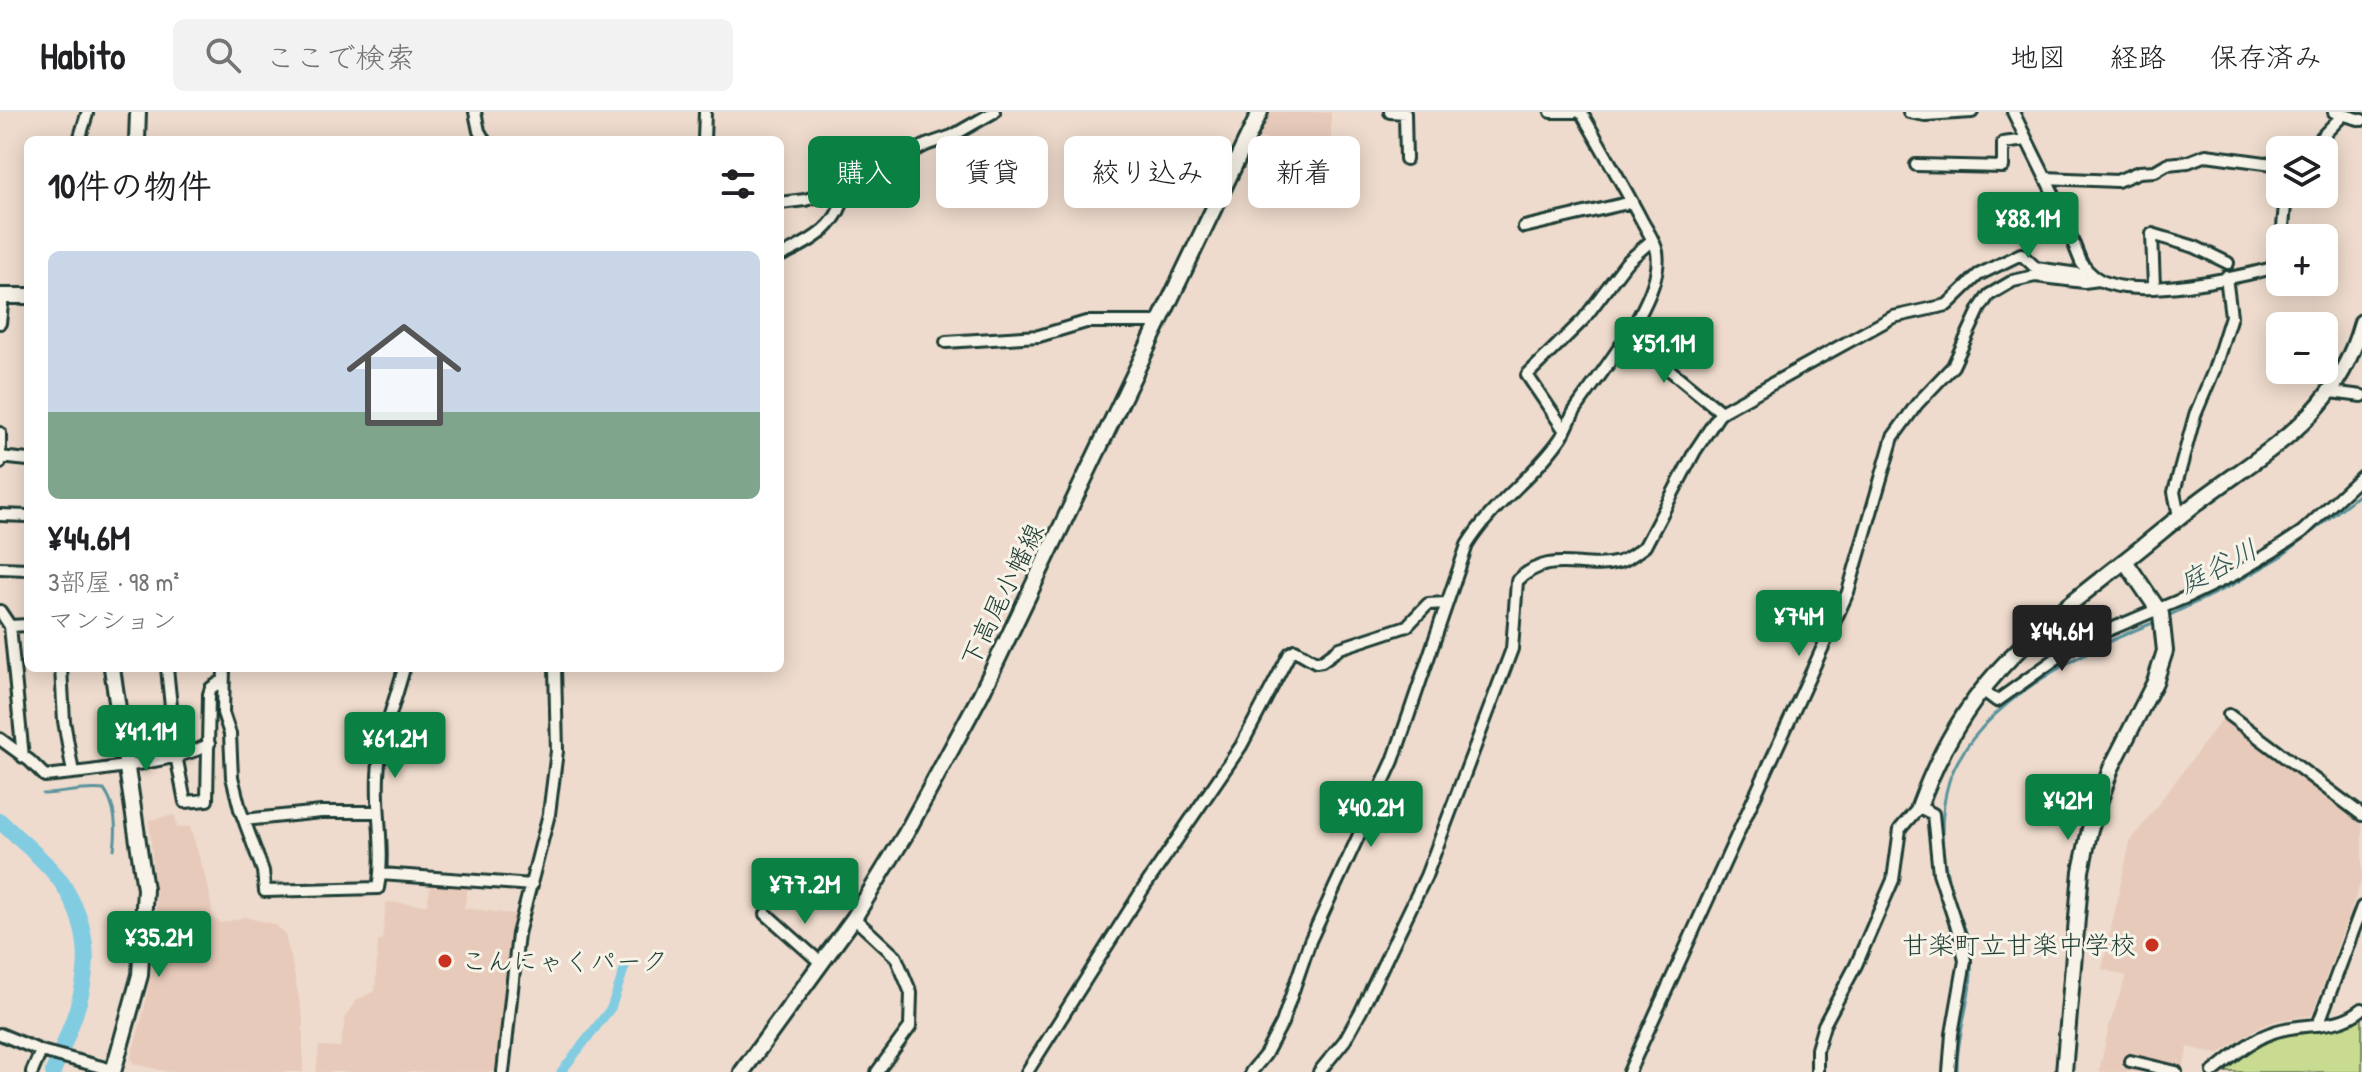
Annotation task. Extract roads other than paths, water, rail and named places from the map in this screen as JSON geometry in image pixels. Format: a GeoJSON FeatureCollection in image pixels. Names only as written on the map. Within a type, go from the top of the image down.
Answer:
{"type":"FeatureCollection","features":[{"type":"Feature","properties":{"kind":"street"},"geometry":{"type":"LineString","coordinates":[[137,136],[138,112]]}},
{"type":"Feature","properties":{"kind":"street"},"geometry":{"type":"LineString","coordinates":[[475,112],[482,136]]}},
{"type":"Feature","properties":{"kind":"street"},"geometry":{"type":"LineString","coordinates":[[704,136],[705,112]]}},
{"type":"Feature","properties":{"kind":"street"},"geometry":{"type":"LineString","coordinates":[[920,148],[952,136],[994,112]]}},
{"type":"Feature","properties":{"kind":"street","name":"下高尾小幡線"},"geometry":{"type":"LineString","coordinates":[[742,1072],[854,918],[905,835],[981,694],[1260,112]]}},
{"type":"Feature","properties":{"kind":"street"},"geometry":{"type":"LineString","coordinates":[[1390,112],[1405,113],[1406,159]]}},
{"type":"Feature","properties":{"kind":"street"},"geometry":{"type":"LineString","coordinates":[[1251,1072],[1265,1055],[1282,1023],[1310,941],[1393,761],[1467,545],[1479,524],[1540,463],[1565,431],[1627,335],[1646,303],[1656,278],[1657,248],[1578,112],[1551,112]]}},
{"type":"Feature","properties":{"kind":"street"},"geometry":{"type":"LineString","coordinates":[[1909,112],[1925,115],[1972,112]]}},
{"type":"Feature","properties":{"kind":"street"},"geometry":{"type":"LineString","coordinates":[[2013,112],[2081,262],[2099,280],[2112,285],[2167,287],[2266,270]]}},
{"type":"Feature","properties":{"kind":"street"},"geometry":{"type":"LineString","coordinates":[[80,136],[87,114]]}},
{"type":"Feature","properties":{"kind":"street"},"geometry":{"type":"LineString","coordinates":[[2320,136],[2338,114],[2362,120]]}},
{"type":"Feature","properties":{"kind":"street"},"geometry":{"type":"LineString","coordinates":[[1916,165],[2003,167],[2003,143],[2026,140]]}},
{"type":"Feature","properties":{"kind":"street"},"geometry":{"type":"LineString","coordinates":[[2045,178],[2117,181],[2139,172],[2155,171],[2167,164],[2188,162],[2206,155],[2266,163]]}},
{"type":"Feature","properties":{"kind":"street"},"geometry":{"type":"LineString","coordinates":[[784,203],[808,199]]}},
{"type":"Feature","properties":{"kind":"street"},"geometry":{"type":"LineString","coordinates":[[1524,227],[1632,202]]}},
{"type":"Feature","properties":{"kind":"street"},"geometry":{"type":"LineString","coordinates":[[784,254],[832,224],[842,208]]}},
{"type":"Feature","properties":{"kind":"street"},"geometry":{"type":"LineString","coordinates":[[2154,287],[2152,234],[2195,247],[2228,263]]}},
{"type":"Feature","properties":{"kind":"street"},"geometry":{"type":"LineString","coordinates":[[1565,431],[1527,375],[1583,320],[1626,263],[1652,240]]}},
{"type":"Feature","properties":{"kind":"street"},"geometry":{"type":"LineString","coordinates":[[1319,1072],[1345,1040],[1361,1011],[1426,876],[1512,649],[1517,581],[1535,568],[1550,563],[1615,563],[1633,556],[1645,546],[1695,451],[1721,412],[1893,317],[1947,305],[1978,275],[2021,254],[2036,268],[2078,274],[2084,282]]}},
{"type":"Feature","properties":{"kind":"street"},"geometry":{"type":"LineString","coordinates":[[1629,1072],[1848,592],[1893,437],[1917,404],[1953,366],[1989,295],[2013,281],[2035,276],[2084,282],[2099,280]]}},
{"type":"Feature","properties":{"kind":"street"},"geometry":{"type":"LineString","coordinates":[[2179,516],[2174,492],[2195,415],[2214,370],[2231,316],[2226,277]]}},
{"type":"Feature","properties":{"kind":"street"},"geometry":{"type":"LineString","coordinates":[[0,323],[2,296],[24,296]]}},
{"type":"Feature","properties":{"kind":"street"},"geometry":{"type":"LineString","coordinates":[[946,342],[1039,336],[1086,322],[1160,322]]}},
{"type":"Feature","properties":{"kind":"street"},"geometry":{"type":"LineString","coordinates":[[1817,1072],[1817,1049],[1824,1025],[1856,965],[1895,874],[1900,829],[1919,807],[1946,742],[1981,689],[2003,663],[2044,625],[2179,516],[2301,426],[2331,392],[2353,352],[2362,322]]}},
{"type":"Feature","properties":{"kind":"street"},"geometry":{"type":"LineString","coordinates":[[1627,335],[1721,412]]}},
{"type":"Feature","properties":{"kind":"street"},"geometry":{"type":"LineString","coordinates":[[2331,392],[2362,396]]}},
{"type":"Feature","properties":{"kind":"street"},"geometry":{"type":"LineString","coordinates":[[0,433],[0,463]]}},
{"type":"Feature","properties":{"kind":"street"},"geometry":{"type":"LineString","coordinates":[[0,457],[24,460]]}},
{"type":"Feature","properties":{"kind":"street"},"geometry":{"type":"LineString","coordinates":[[1981,689],[1997,701],[2078,643],[2160,616],[2302,532],[2362,476]]}},
{"type":"Feature","properties":{"kind":"street"},"geometry":{"type":"LineString","coordinates":[[0,515],[24,516]]}},
{"type":"Feature","properties":{"kind":"street"},"geometry":{"type":"LineString","coordinates":[[2064,1072],[2081,871],[2090,829],[2111,768],[2160,671],[2165,651],[2160,616],[2125,561]]}},
{"type":"Feature","properties":{"kind":"street"},"geometry":{"type":"LineString","coordinates":[[0,568],[24,569]]}},
{"type":"Feature","properties":{"kind":"street"},"geometry":{"type":"LineString","coordinates":[[1027,1072],[1143,889],[1241,746],[1290,653],[1295,650],[1316,662],[1322,661],[1340,648],[1407,626],[1428,604],[1446,603]]}},
{"type":"Feature","properties":{"kind":"street"},"geometry":{"type":"LineString","coordinates":[[0,611],[10,626],[23,757]]}},
{"type":"Feature","properties":{"kind":"street"},"geometry":{"type":"LineString","coordinates":[[10,626],[24,625]]}},
{"type":"Feature","properties":{"kind":"street"},"geometry":{"type":"LineString","coordinates":[[0,668],[12,666]]}},
{"type":"Feature","properties":{"kind":"street"},"geometry":{"type":"LineString","coordinates":[[61,672],[64,721],[73,773]]}},
{"type":"Feature","properties":{"kind":"street"},"geometry":{"type":"LineString","coordinates":[[0,1034],[44,1052],[113,1070],[140,975],[145,914],[144,883],[113,672]]}},
{"type":"Feature","properties":{"kind":"street"},"geometry":{"type":"LineString","coordinates":[[167,672],[183,800],[207,800],[209,694],[211,688],[222,681]]}},
{"type":"Feature","properties":{"kind":"street"},"geometry":{"type":"LineString","coordinates":[[223,672],[223,713],[230,734],[232,777],[263,871],[265,891],[378,888],[381,874],[378,772],[403,672]]}},
{"type":"Feature","properties":{"kind":"street"},"geometry":{"type":"LineString","coordinates":[[503,1072],[518,934],[549,814],[557,751],[555,672]]}},
{"type":"Feature","properties":{"kind":"street"},"geometry":{"type":"LineString","coordinates":[[2229,715],[2362,815]]}},
{"type":"Feature","properties":{"kind":"street"},"geometry":{"type":"LineString","coordinates":[[0,739],[45,776],[125,765],[202,749],[209,744]]}},
{"type":"Feature","properties":{"kind":"street"},"geometry":{"type":"LineString","coordinates":[[1919,807],[1933,814],[1939,873],[1964,955],[1964,976],[1953,1026],[1949,1072]]}},
{"type":"Feature","properties":{"kind":"street"},"geometry":{"type":"LineString","coordinates":[[244,820],[321,812],[377,812]]}},
{"type":"Feature","properties":{"kind":"street"},"geometry":{"type":"LineString","coordinates":[[381,874],[532,885]]}},
{"type":"Feature","properties":{"kind":"street"},"geometry":{"type":"LineString","coordinates":[[2318,1025],[2362,907]]}},
{"type":"Feature","properties":{"kind":"street"},"geometry":{"type":"LineString","coordinates":[[766,914],[821,963]]}},
{"type":"Feature","properties":{"kind":"street"},"geometry":{"type":"LineString","coordinates":[[854,918],[896,957],[911,993],[910,1027],[877,1072]]}},
{"type":"Feature","properties":{"kind":"street"},"geometry":{"type":"LineString","coordinates":[[2213,1072],[2252,1042],[2273,1032],[2337,1022],[2362,1009]]}},
{"type":"Feature","properties":{"kind":"street"},"geometry":{"type":"LineString","coordinates":[[32,1072],[44,1052]]}},
{"type":"Feature","properties":{"kind":"street"},"geometry":{"type":"LineString","coordinates":[[2130,1061],[2176,1072]]}},
{"type":"Feature","properties":{"kind":"waterway","name":"庭谷川"},"geometry":{"type":"LineString","coordinates":[[2166,617],[2279,558],[2362,492]]}},
{"type":"Feature","properties":{"kind":"waterway","name":"庭谷川"},"geometry":{"type":"LineString","coordinates":[[1957,1072],[1971,962],[1969,942],[1952,893],[1943,854],[1943,814],[1949,781],[1963,753],[1983,727],[2007,704],[2066,664],[2155,622]]}},
{"type":"Feature","properties":{"kind":"waterway"},"geometry":{"type":"LineString","coordinates":[[43,794],[104,790],[115,818],[114,849]]}},
{"type":"Feature","properties":{"kind":"waterway"},"geometry":{"type":"LineString","coordinates":[[0,821],[59,879],[77,913],[84,936],[86,959],[79,1003],[53,1072]]}},
{"type":"Feature","properties":{"kind":"waterway"},"geometry":{"type":"LineString","coordinates":[[561,1072],[611,1008],[625,967]]}},
{"type":"Feature","properties":{"kind":"place","name":"甘楽町立甘楽中学校"},"geometry":{"type":"Point","coordinates":[2152,945]}},
{"type":"Feature","properties":{"kind":"place","name":"こんにゃくパーク"},"geometry":{"type":"Point","coordinates":[445,961]}}]}
